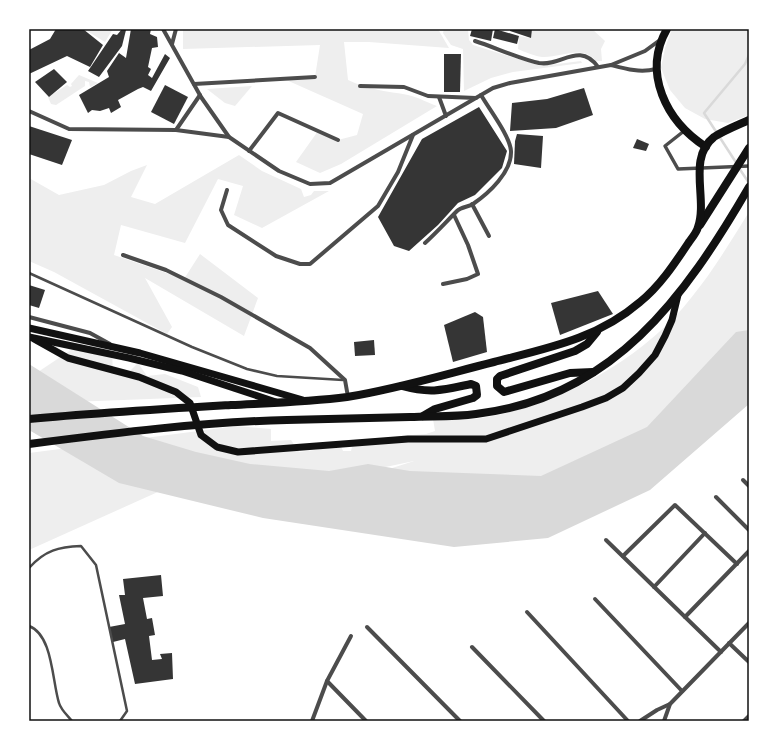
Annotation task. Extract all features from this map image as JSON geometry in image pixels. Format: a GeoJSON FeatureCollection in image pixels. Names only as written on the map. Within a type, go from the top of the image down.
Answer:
{"type":"FeatureCollection","features":[{"type":"Feature","properties":{"kind":"highway"},"geometry":{"type":"LineString","coordinates":[[667,29],[660,40],[657,54],[656,68],[662,95],[672,115],[684,131],[706,147]]}},
{"type":"Feature","properties":{"kind":"highway"},"geometry":{"type":"LineString","coordinates":[[698,228],[702,203],[700,166],[706,147],[712,139],[749,120]]}},
{"type":"Feature","properties":{"kind":"highway"},"geometry":{"type":"LineString","coordinates":[[29,419],[348,397],[401,386],[544,349],[598,331],[628,312],[643,300],[662,280],[698,228],[747,151]]}},
{"type":"Feature","properties":{"kind":"highway"},"geometry":{"type":"LineString","coordinates":[[29,444],[237,421],[476,414],[499,410],[550,394],[594,372],[634,342],[655,322],[678,295],[749,187]]}},
{"type":"Feature","properties":{"kind":"highway"},"geometry":{"type":"LineString","coordinates":[[594,372],[570,374],[504,392],[497,386],[500,376],[575,351],[587,344],[598,331]]}},
{"type":"Feature","properties":{"kind":"highway"},"geometry":{"type":"LineString","coordinates":[[401,386],[422,392],[432,392],[471,384],[476,386],[477,395],[473,398],[435,409],[422,416]]}},
{"type":"Feature","properties":{"kind":"main road"},"geometry":{"type":"LineString","coordinates":[[32,338],[68,358],[139,377],[176,392],[190,403],[201,435],[217,447],[238,452],[408,439],[486,439],[588,405],[606,398],[623,388],[655,355],[672,320],[678,295]]}},
{"type":"Feature","properties":{"kind":"main road"},"geometry":{"type":"LineString","coordinates":[[29,328],[140,353],[305,401]]}},
{"type":"Feature","properties":{"kind":"main road"},"geometry":{"type":"LineString","coordinates":[[32,338],[129,358],[182,371],[277,403]]}},
{"type":"Feature","properties":{"kind":"street"},"geometry":{"type":"LineString","coordinates":[[163,29],[200,94],[229,136],[279,171],[310,184],[330,183],[493,88],[510,83],[611,65],[645,50],[660,40]]}},
{"type":"Feature","properties":{"kind":"street"},"geometry":{"type":"LineString","coordinates":[[172,44],[176,29]]}},
{"type":"Feature","properties":{"kind":"street"},"geometry":{"type":"LineString","coordinates":[[475,41],[540,63],[582,55],[592,59],[598,67]]}},
{"type":"Feature","properties":{"kind":"street"},"geometry":{"type":"LineString","coordinates":[[611,65],[636,71],[646,71],[656,68]]}},
{"type":"Feature","properties":{"kind":"street"},"geometry":{"type":"LineString","coordinates":[[194,84],[315,78]]}},
{"type":"Feature","properties":{"kind":"street"},"geometry":{"type":"LineString","coordinates":[[360,86],[404,87],[428,96],[476,98]]}},
{"type":"Feature","properties":{"kind":"street"},"geometry":{"type":"LineString","coordinates":[[176,130],[200,94]]}},
{"type":"Feature","properties":{"kind":"street"},"geometry":{"type":"LineString","coordinates":[[425,243],[458,210],[472,204],[496,182],[509,167],[511,151],[506,137],[481,95]]}},
{"type":"Feature","properties":{"kind":"street"},"geometry":{"type":"LineString","coordinates":[[439,97],[446,116]]}},
{"type":"Feature","properties":{"kind":"street"},"geometry":{"type":"LineString","coordinates":[[29,111],[69,129],[176,130],[229,136]]}},
{"type":"Feature","properties":{"kind":"street"},"geometry":{"type":"LineString","coordinates":[[249,151],[278,113],[338,140]]}},
{"type":"Feature","properties":{"kind":"street"},"geometry":{"type":"LineString","coordinates":[[684,131],[665,146],[678,169],[749,166]]}},
{"type":"Feature","properties":{"kind":"street"},"geometry":{"type":"LineString","coordinates":[[226,190],[221,210],[228,225],[276,256],[300,264],[310,264],[378,206],[398,172],[413,135]]}},
{"type":"Feature","properties":{"kind":"street"},"geometry":{"type":"LineString","coordinates":[[472,204],[489,236]]}},
{"type":"Feature","properties":{"kind":"street"},"geometry":{"type":"LineString","coordinates":[[443,284],[467,279],[478,274],[468,245],[454,215]]}},
{"type":"Feature","properties":{"kind":"street"},"geometry":{"type":"LineString","coordinates":[[123,255],[166,270],[221,297],[310,348],[345,380],[348,397]]}},
{"type":"Feature","properties":{"kind":"street"},"geometry":{"type":"LineString","coordinates":[[29,317],[90,333],[114,347]]}},
{"type":"Feature","properties":{"kind":"street"},"geometry":{"type":"LineString","coordinates":[[743,480],[749,486]]}},
{"type":"Feature","properties":{"kind":"street"},"geometry":{"type":"LineString","coordinates":[[716,497],[749,530]]}},
{"type":"Feature","properties":{"kind":"street"},"geometry":{"type":"LineString","coordinates":[[622,556],[673,505],[677,506],[737,564]]}},
{"type":"Feature","properties":{"kind":"street"},"geometry":{"type":"LineString","coordinates":[[654,587],[705,533]]}},
{"type":"Feature","properties":{"kind":"street"},"geometry":{"type":"LineString","coordinates":[[606,540],[721,652]]}},
{"type":"Feature","properties":{"kind":"street"},"geometry":{"type":"LineString","coordinates":[[685,617],[749,551]]}},
{"type":"Feature","properties":{"kind":"street"},"geometry":{"type":"LineString","coordinates":[[596,599],[682,691]]}},
{"type":"Feature","properties":{"kind":"street"},"geometry":{"type":"LineString","coordinates":[[527,612],[628,721]]}},
{"type":"Feature","properties":{"kind":"street"},"geometry":{"type":"LineString","coordinates":[[640,721],[670,704],[749,623]]}},
{"type":"Feature","properties":{"kind":"street"},"geometry":{"type":"LineString","coordinates":[[367,627],[460,721]]}},
{"type":"Feature","properties":{"kind":"street"},"geometry":{"type":"LineString","coordinates":[[312,721],[327,681],[351,636]]}},
{"type":"Feature","properties":{"kind":"street"},"geometry":{"type":"LineString","coordinates":[[729,643],[749,662]]}},
{"type":"Feature","properties":{"kind":"street"},"geometry":{"type":"LineString","coordinates":[[472,648],[544,721]]}},
{"type":"Feature","properties":{"kind":"street"},"geometry":{"type":"LineString","coordinates":[[327,681],[366,721]]}},
{"type":"Feature","properties":{"kind":"street"},"geometry":{"type":"LineString","coordinates":[[664,721],[670,704]]}},
{"type":"Feature","properties":{"kind":"street"},"geometry":{"type":"LineString","coordinates":[[744,721],[749,716]]}},
{"type":"Feature","properties":{"kind":"lane"},"geometry":{"type":"LineString","coordinates":[[29,273],[186,344],[247,369],[277,376],[345,380]]}},
{"type":"Feature","properties":{"kind":"lane"},"geometry":{"type":"LineString","coordinates":[[29,568],[38,558],[60,546],[82,546],[96,565],[127,712],[120,721]]}},
{"type":"Feature","properties":{"kind":"lane"},"geometry":{"type":"LineString","coordinates":[[29,626],[36,628],[46,643],[60,705],[72,721]]}},
{"type":"Feature","properties":{"kind":"shaded area"},"geometry":{"type":"Polygon","coordinates":[[[94,29],[113,29],[105,42],[87,31],[94,29]]]}},
{"type":"Feature","properties":{"kind":"shaded area"},"geometry":{"type":"Polygon","coordinates":[[[183,29],[438,29],[449,48],[369,42],[344,42],[348,80],[370,88],[412,96],[437,106],[341,164],[320,173],[296,162],[318,131],[338,140],[357,135],[363,114],[284,79],[315,77],[320,45],[183,49],[183,29]]]}},
{"type":"Feature","properties":{"kind":"shaded area"},"geometry":{"type":"Polygon","coordinates":[[[444,29],[468,29],[469,40],[473,45],[541,66],[581,61],[582,63],[513,72],[491,78],[464,91],[463,49],[451,45],[443,33],[444,29]]]}},
{"type":"Feature","properties":{"kind":"shaded area"},"geometry":{"type":"Polygon","coordinates":[[[531,29],[592,29],[605,41],[601,49],[602,61],[596,61],[584,53],[571,53],[542,57],[518,49],[519,36],[530,38],[531,29]]]}},
{"type":"Feature","properties":{"kind":"shaded area"},"geometry":{"type":"Polygon","coordinates":[[[672,29],[749,29],[749,115],[728,123],[705,119],[685,108],[670,90],[661,68],[665,48],[672,29]]]}},
{"type":"Feature","properties":{"kind":"shaded area"},"geometry":{"type":"Polygon","coordinates":[[[79,75],[98,83],[90,87],[89,82],[85,81],[85,86],[56,105],[51,104],[48,97],[67,85],[70,87],[72,86],[71,84],[79,75]]]}},
{"type":"Feature","properties":{"kind":"shaded area"},"geometry":{"type":"Polygon","coordinates":[[[252,86],[235,106],[225,103],[207,89],[252,86]]]}},
{"type":"Feature","properties":{"kind":"shaded area"},"geometry":{"type":"Polygon","coordinates":[[[239,155],[262,171],[301,189],[304,197],[311,195],[314,191],[329,191],[262,228],[234,215],[243,186],[218,179],[185,243],[121,225],[114,255],[184,279],[200,254],[258,298],[244,336],[145,278],[172,327],[167,334],[54,272],[29,261],[29,178],[59,195],[104,185],[131,171],[147,165],[131,197],[155,204],[239,155]]]}},
{"type":"Feature","properties":{"kind":"shaded area"},"geometry":{"type":"Polygon","coordinates":[[[749,212],[749,344],[652,434],[534,491],[358,479],[414,461],[324,480],[220,464],[29,550],[29,453],[237,426],[271,429],[271,441],[291,440],[299,452],[340,444],[343,451],[351,451],[352,447],[383,443],[398,436],[426,434],[435,431],[433,419],[476,419],[506,413],[536,404],[595,378],[648,342],[671,321],[699,288],[722,256],[749,212]]]}},
{"type":"Feature","properties":{"kind":"shaded area"},"geometry":{"type":"Polygon","coordinates":[[[749,330],[749,404],[650,490],[548,538],[454,547],[263,518],[119,483],[29,430],[29,364],[143,436],[196,452],[250,464],[329,471],[368,464],[410,471],[541,476],[647,427],[736,332],[749,330]]]}},
{"type":"Feature","properties":{"kind":"shaded area"},"geometry":{"type":"Polygon","coordinates":[[[106,342],[112,353],[113,372],[130,371],[138,363],[147,376],[165,374],[198,387],[201,397],[71,402],[29,378],[71,350],[106,342]]]}},
{"type":"Feature","properties":{"kind":"building"},"geometry":{"type":"Polygon","coordinates":[[[56,29],[83,29],[103,45],[90,67],[67,56],[29,74],[29,50],[50,39],[56,29]]]}},
{"type":"Feature","properties":{"kind":"building"},"geometry":{"type":"Polygon","coordinates":[[[122,29],[126,30],[122,46],[99,77],[88,71],[113,34],[117,35],[122,29]]]}},
{"type":"Feature","properties":{"kind":"building"},"geometry":{"type":"Polygon","coordinates":[[[131,29],[151,29],[150,34],[157,37],[158,47],[152,48],[148,67],[151,69],[148,75],[152,78],[165,54],[170,58],[151,91],[143,87],[118,100],[121,107],[111,113],[109,108],[100,111],[92,110],[88,113],[79,95],[109,77],[107,71],[119,53],[126,58],[131,29]]]}},
{"type":"Feature","properties":{"kind":"building"},"geometry":{"type":"Polygon","coordinates":[[[472,29],[493,29],[491,41],[470,36],[472,29]]]}},
{"type":"Feature","properties":{"kind":"building"},"geometry":{"type":"Polygon","coordinates":[[[495,29],[519,36],[517,44],[493,38],[495,29]]]}},
{"type":"Feature","properties":{"kind":"building"},"geometry":{"type":"Polygon","coordinates":[[[510,29],[532,29],[531,38],[510,31],[510,29]]]}},
{"type":"Feature","properties":{"kind":"building"},"geometry":{"type":"Polygon","coordinates":[[[444,54],[461,54],[460,92],[444,92],[444,54]]]}},
{"type":"Feature","properties":{"kind":"building"},"geometry":{"type":"Polygon","coordinates":[[[54,69],[67,82],[49,97],[35,82],[54,69]]]}},
{"type":"Feature","properties":{"kind":"building"},"geometry":{"type":"Polygon","coordinates":[[[165,85],[188,97],[174,124],[151,112],[165,85]]]}},
{"type":"Feature","properties":{"kind":"building"},"geometry":{"type":"Polygon","coordinates":[[[584,88],[593,115],[556,128],[510,131],[512,103],[547,99],[584,88]]]}},
{"type":"Feature","properties":{"kind":"building"},"geometry":{"type":"Polygon","coordinates":[[[479,107],[507,151],[502,168],[475,195],[458,203],[438,225],[409,251],[394,246],[378,217],[422,139],[479,107]]]}},
{"type":"Feature","properties":{"kind":"building"},"geometry":{"type":"Polygon","coordinates":[[[29,126],[72,140],[62,165],[29,154],[29,126]]]}},
{"type":"Feature","properties":{"kind":"building"},"geometry":{"type":"Polygon","coordinates":[[[517,134],[543,136],[541,168],[514,164],[515,141],[517,134]]]}},
{"type":"Feature","properties":{"kind":"building"},"geometry":{"type":"Polygon","coordinates":[[[637,139],[649,144],[646,151],[633,148],[637,139]]]}},
{"type":"Feature","properties":{"kind":"building"},"geometry":{"type":"Polygon","coordinates":[[[29,285],[45,290],[39,308],[29,305],[29,285]]]}},
{"type":"Feature","properties":{"kind":"building"},"geometry":{"type":"Polygon","coordinates":[[[598,291],[613,314],[560,335],[551,303],[598,291]]]}},
{"type":"Feature","properties":{"kind":"building"},"geometry":{"type":"Polygon","coordinates":[[[475,312],[483,317],[487,352],[453,362],[444,325],[475,312]]]}},
{"type":"Feature","properties":{"kind":"building"},"geometry":{"type":"Polygon","coordinates":[[[374,340],[375,355],[355,356],[354,342],[374,340]]]}},
{"type":"Feature","properties":{"kind":"building"},"geometry":{"type":"Polygon","coordinates":[[[161,575],[163,596],[143,598],[147,619],[152,618],[155,635],[149,636],[152,660],[162,659],[160,654],[172,653],[173,679],[135,684],[125,639],[113,642],[109,627],[125,624],[119,595],[125,595],[123,579],[161,575]]]}},
{"type":"Feature","properties":{"kind":"waterway"},"geometry":{"type":"LineString","coordinates":[[737,164],[704,113],[745,64],[749,55]]}},
{"type":"Feature","properties":{"kind":"waterway"},"geometry":{"type":"LineString","coordinates":[[739,168],[749,183]]}}]}
